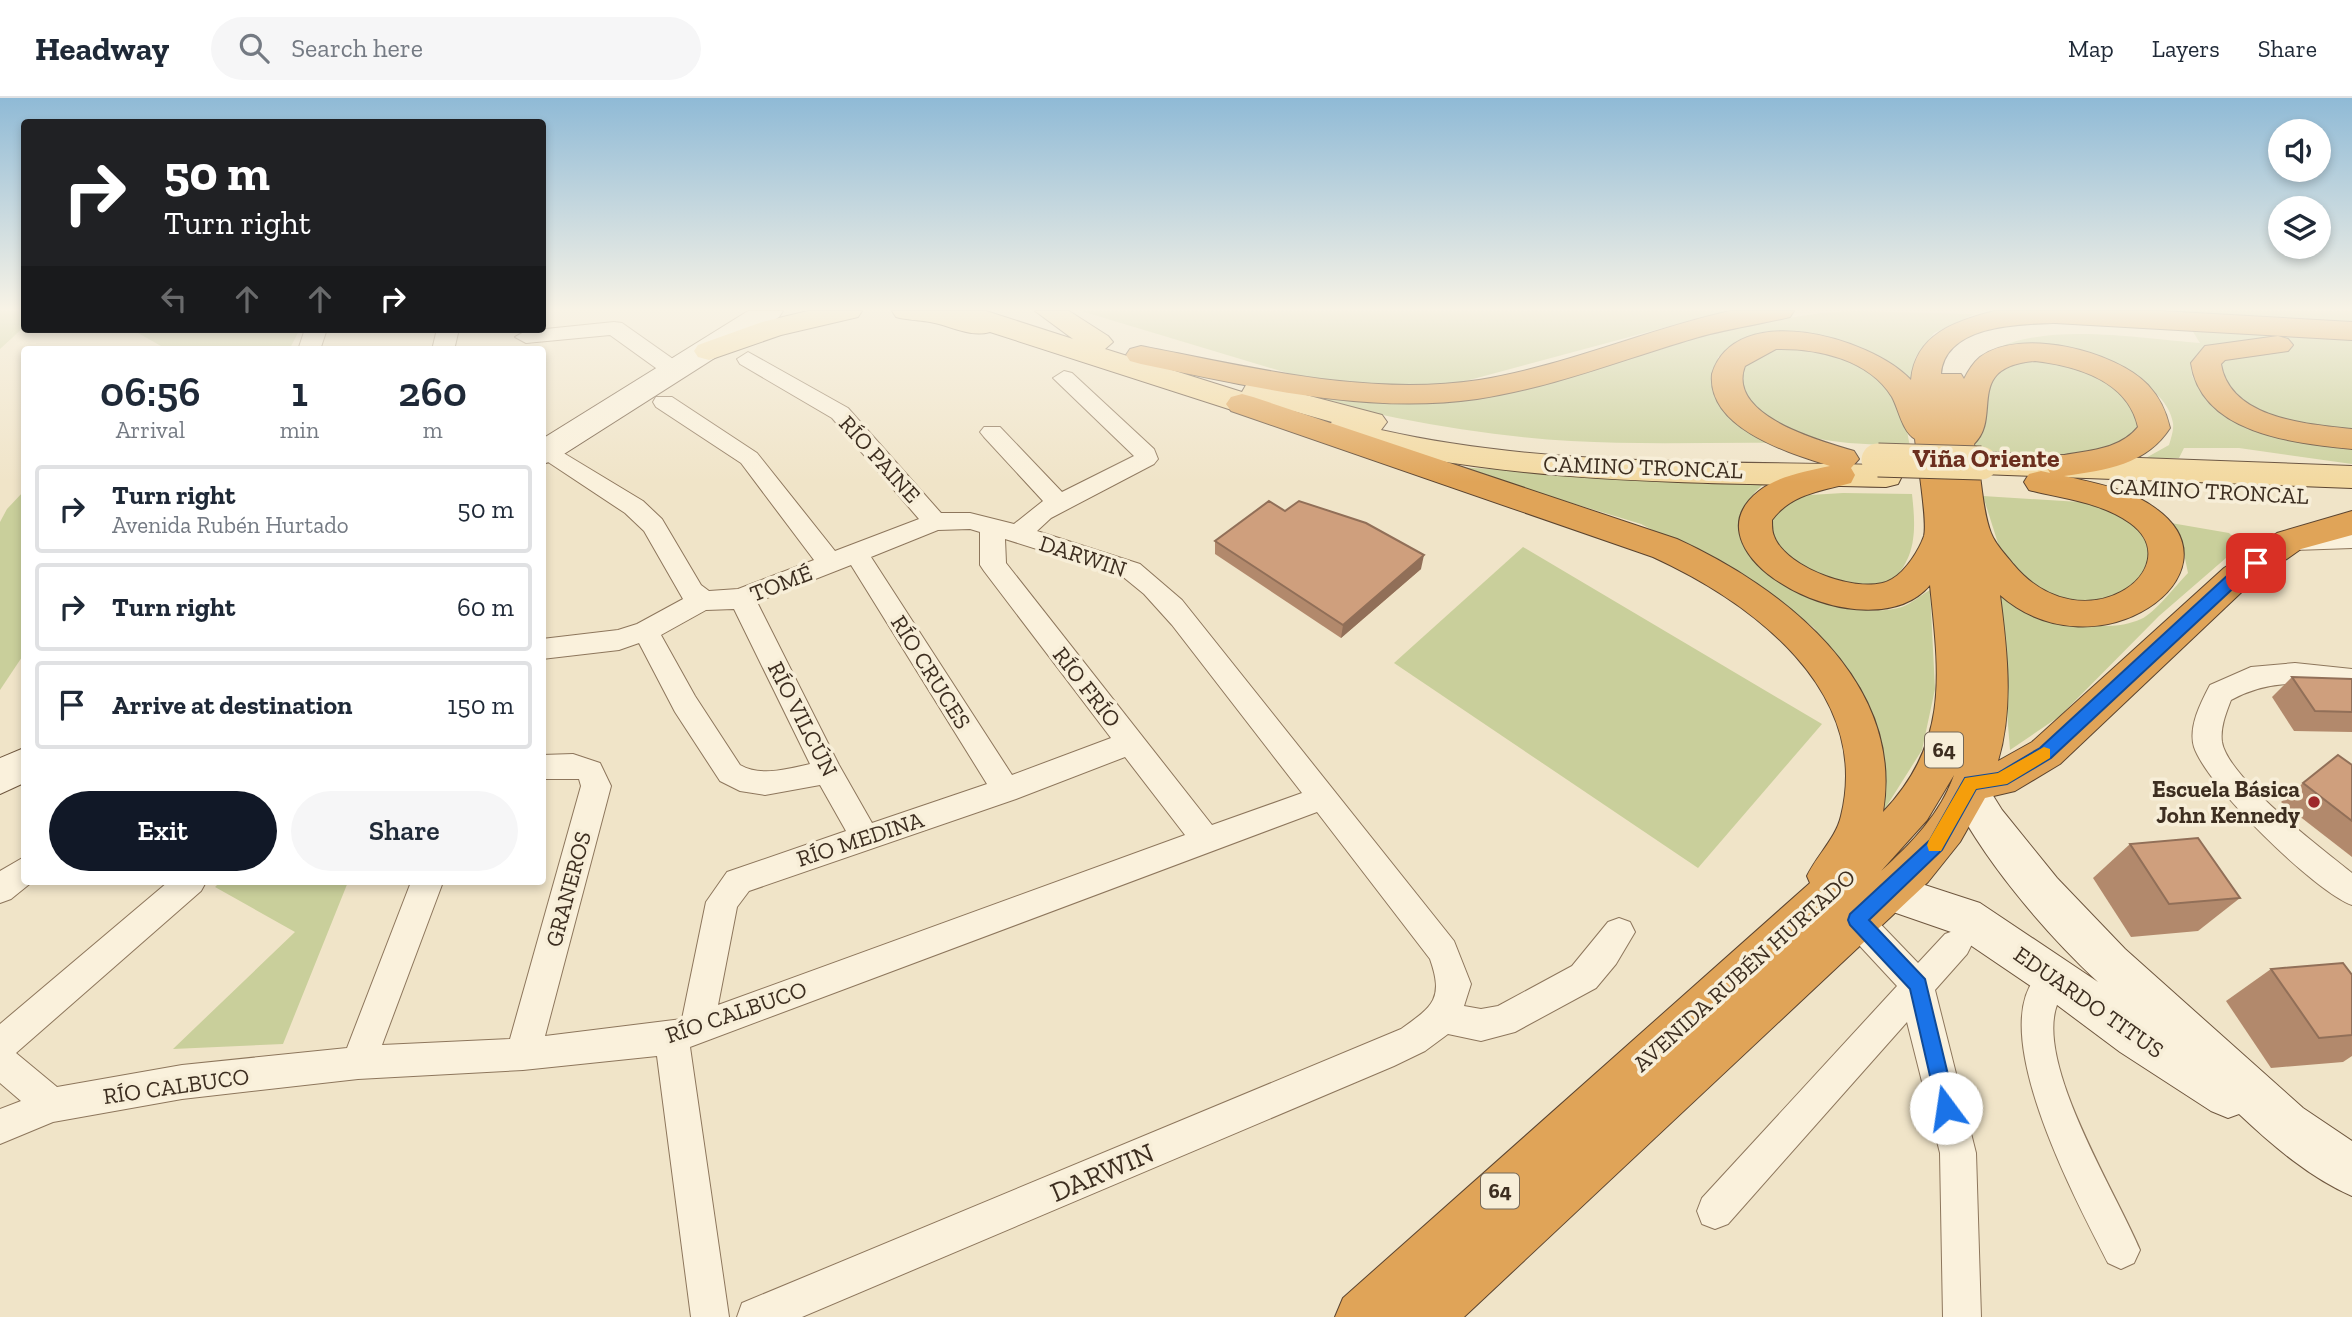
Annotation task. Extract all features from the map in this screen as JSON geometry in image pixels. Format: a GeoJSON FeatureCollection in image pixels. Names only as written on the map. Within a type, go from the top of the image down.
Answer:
{"type":"FeatureCollection","features":[{"type":"Feature","properties":{"kind":"highway"},"geometry":{"type":"LineString","coordinates":[[1214,368],[1350,392],[1438,393],[1523,381],[1567,368]]}},
{"type":"Feature","properties":{"kind":"highway"},"geometry":{"type":"LineString","coordinates":[[1730,368],[1726,382],[1728,391],[1741,411],[1764,428],[1841,467]]}},
{"type":"Feature","properties":{"kind":"highway"},"geometry":{"type":"LineString","coordinates":[[1878,368],[1903,391],[1964,462]]}},
{"type":"Feature","properties":{"kind":"highway","name":"64"},"geometry":{"type":"LineString","coordinates":[[1926,368],[1925,376],[1964,462]]}},
{"type":"Feature","properties":{"kind":"highway","name":"64"},"geometry":{"type":"LineString","coordinates":[[1954,368],[1950,377],[1949,401],[1964,462],[1956,535]]}},
{"type":"Feature","properties":{"kind":"highway"},"geometry":{"type":"LineString","coordinates":[[1964,462],[1976,386],[1989,368]]}},
{"type":"Feature","properties":{"kind":"highway"},"geometry":{"type":"LineString","coordinates":[[2051,474],[2105,459],[2135,446],[2150,435],[2154,420],[2139,393],[2117,376],[2099,368]]}},
{"type":"Feature","properties":{"kind":"highway"},"geometry":{"type":"LineString","coordinates":[[2205,368],[2219,394],[2254,418],[2300,434],[2352,439]]}},
{"type":"Feature","properties":{"kind":"highway"},"geometry":{"type":"LineString","coordinates":[[1242,404],[1665,548],[1739,585],[1782,619],[1819,658],[1847,704],[1860,740],[1865,778],[1858,828],[1806,912]]}},
{"type":"Feature","properties":{"kind":"highway"},"geometry":{"type":"LineString","coordinates":[[1841,467],[1780,494],[1762,507],[1757,516],[1757,537],[1763,548],[1782,570],[1796,579],[1845,596],[1892,594],[1903,589],[1920,574],[1956,535],[2011,585],[2031,599],[2056,610],[2101,614],[2129,603],[2149,588],[2161,573],[2169,551],[2167,542],[2153,524],[2134,510],[2051,474]]}},
{"type":"Feature","properties":{"kind":"highway"},"geometry":{"type":"LineString","coordinates":[[1970,786],[2001,779],[2046,753],[2236,577],[2289,541],[2352,523]]}},
{"type":"Feature","properties":{"kind":"highway","name":"AVENIDA RUBÉN HURTADO"},"geometry":{"type":"LineString","coordinates":[[1362,1317],[1891,835],[1913,808],[1943,754],[1956,701],[1956,535]]}},
{"type":"Feature","properties":{"kind":"highway","name":"AVENIDA RUBÉN HURTADO"},"geometry":{"type":"LineString","coordinates":[[1425,1317],[1936,845],[1970,786],[1986,721],[1989,689],[1956,535]]}},
{"type":"Feature","properties":{"kind":"main road","name":"CAMINO TRONCAL"},"geometry":{"type":"LineString","coordinates":[[1116,368],[1362,437],[1485,458],[1555,465],[1882,468],[1964,462],[2248,495],[2352,498]]}},
{"type":"Feature","properties":{"kind":"main road","name":"CAMINO TRONCAL"},"geometry":{"type":"LineString","coordinates":[[1182,368],[1298,404],[1380,424],[1455,437],[1551,447],[1841,467]]}},
{"type":"Feature","properties":{"kind":"main road","name":"CAMINO TRONCAL"},"geometry":{"type":"LineString","coordinates":[[2051,474],[2352,477]]}},
{"type":"Feature","properties":{"kind":"street"},"geometry":{"type":"LineString","coordinates":[[671,368],[675,371]]}},
{"type":"Feature","properties":{"kind":"street"},"geometry":{"type":"LineString","coordinates":[[546,449],[680,368]]}},
{"type":"Feature","properties":{"kind":"street","name":"RÍO PAINE"},"geometry":{"type":"LineString","coordinates":[[762,368],[840,413],[935,522]]}},
{"type":"Feature","properties":{"kind":"street"},"geometry":{"type":"LineString","coordinates":[[1005,531],[1027,523],[1058,503],[1146,459],[1146,454],[1086,368]]}},
{"type":"Feature","properties":{"kind":"street","name":"RÍO CRUCES"},"geometry":{"type":"LineString","coordinates":[[664,402],[749,458],[844,559],[1006,790]]}},
{"type":"Feature","properties":{"kind":"street"},"geometry":{"type":"LineString","coordinates":[[992,432],[1058,503]]}},
{"type":"Feature","properties":{"kind":"street"},"geometry":{"type":"LineString","coordinates":[[546,451],[634,507],[653,526],[692,592],[702,600]]}},
{"type":"Feature","properties":{"kind":"street","name":"TOMÉ"},"geometry":{"type":"LineString","coordinates":[[546,649],[606,643],[646,631],[702,600],[719,602],[742,598],[935,522],[970,521],[1005,531]]}},
{"type":"Feature","properties":{"kind":"street","name":"RÍO FRÍO"},"geometry":{"type":"LineString","coordinates":[[1005,531],[993,565],[1206,840]]}},
{"type":"Feature","properties":{"kind":"street","name":"DARWIN"},"geometry":{"type":"LineString","coordinates":[[756,1317],[1382,1055],[1413,1040],[1443,1018],[1455,984],[1443,951],[1208,650],[1149,582],[1130,570],[1097,558],[1005,531]]}},
{"type":"Feature","properties":{"kind":"street"},"geometry":{"type":"LineString","coordinates":[[2289,541],[2352,539]]}},
{"type":"Feature","properties":{"kind":"street","name":"RÍO VILCÚN"},"geometry":{"type":"LineString","coordinates":[[742,598],[828,772],[866,839]]}},
{"type":"Feature","properties":{"kind":"street"},"geometry":{"type":"LineString","coordinates":[[646,631],[685,704],[730,773],[740,781],[756,785],[828,772]]}},
{"type":"Feature","properties":{"kind":"street"},"geometry":{"type":"LineString","coordinates":[[2352,679],[2295,673],[2251,677],[2220,693],[2209,718],[2208,746],[2228,778],[2279,832],[2352,891]]}},
{"type":"Feature","properties":{"kind":"street","name":"RÍO MEDINA"},"geometry":{"type":"LineString","coordinates":[[710,1317],[684,1034],[723,902],[738,881],[750,874],[866,839],[1006,790],[1130,743]]}},
{"type":"Feature","properties":{"kind":"street"},"geometry":{"type":"LineString","coordinates":[[0,778],[21,766]]}},
{"type":"Feature","properties":{"kind":"street","name":"GRANEROS"},"geometry":{"type":"LineString","coordinates":[[523,1054],[596,786],[590,771],[582,768],[546,767]]}},
{"type":"Feature","properties":{"kind":"street","name":"EDUARDO TITUS"},"geometry":{"type":"LineString","coordinates":[[1970,786],[1987,822],[2050,901],[2109,962],[2151,1025],[2232,1098],[2286,1125],[2352,1171]]}},
{"type":"Feature","properties":{"kind":"street","name":"RÍO CALBUCO"},"geometry":{"type":"LineString","coordinates":[[0,1127],[52,1105],[182,1082],[358,1063],[523,1054],[684,1034],[1321,798]]}},
{"type":"Feature","properties":{"kind":"street"},"geometry":{"type":"LineString","coordinates":[[0,889],[21,872]]}},
{"type":"Feature","properties":{"kind":"street"},"geometry":{"type":"LineString","coordinates":[[0,1045],[187,885]]}},
{"type":"Feature","properties":{"kind":"street"},"geometry":{"type":"LineString","coordinates":[[358,1063],[426,885]]}},
{"type":"Feature","properties":{"kind":"street"},"geometry":{"type":"LineString","coordinates":[[1872,906],[1918,985],[1923,1017],[1958,1153],[1962,1317]]}},
{"type":"Feature","properties":{"kind":"street","name":"EDUARDO TITUS"},"geometry":{"type":"LineString","coordinates":[[1872,906],[1965,918],[2057,978],[2151,1025]]}},
{"type":"Feature","properties":{"kind":"street"},"geometry":{"type":"LineString","coordinates":[[1443,1018],[1481,1025],[1503,1021],[1584,977],[1605,954],[1619,932]]}},
{"type":"Feature","properties":{"kind":"street"},"geometry":{"type":"LineString","coordinates":[[1715,1212],[1956,944]]}},
{"type":"Feature","properties":{"kind":"street"},"geometry":{"type":"LineString","coordinates":[[2057,978],[2040,1003],[2039,1040],[2048,1080],[2060,1126],[2121,1250]]}},
{"type":"Feature","properties":{"kind":"street"},"geometry":{"type":"LineString","coordinates":[[0,1061],[52,1105]]}},
{"type":"Feature","properties":{"kind":"green space"},"geometry":{"type":"Polygon","coordinates":[[[1270,368],[1514,368],[1462,382],[1410,386],[1365,385],[1304,378],[1270,368]]]}},
{"type":"Feature","properties":{"kind":"green space"},"geometry":{"type":"Polygon","coordinates":[[[1562,368],[1717,368],[1716,380],[1784,443],[1624,443],[1495,434],[1418,422],[1268,388],[1422,402],[1562,368]]]}},
{"type":"Feature","properties":{"kind":"green space"},"geometry":{"type":"Polygon","coordinates":[[[1740,368],[1861,368],[1888,388],[1900,404],[1910,446],[1838,442],[1795,432],[1774,423],[1736,393],[1740,368]]]}},
{"type":"Feature","properties":{"kind":"green space"},"geometry":{"type":"Polygon","coordinates":[[[1884,368],[1914,368],[1913,388],[1884,368]]]}},
{"type":"Feature","properties":{"kind":"green space"},"geometry":{"type":"Polygon","coordinates":[[[2005,368],[2080,368],[2117,386],[2142,422],[2137,436],[2081,458],[1971,451],[1988,377],[2005,368]]]}},
{"type":"Feature","properties":{"kind":"green space"},"geometry":{"type":"Polygon","coordinates":[[[2118,368],[2191,368],[2192,376],[2206,396],[2352,447],[2352,464],[2239,448],[2184,448],[2179,458],[2144,459],[2169,445],[2173,423],[2167,406],[2153,390],[2118,368]]]}},
{"type":"Feature","properties":{"kind":"green space"},"geometry":{"type":"Polygon","coordinates":[[[2216,368],[2352,368],[2352,435],[2252,411],[2229,387],[2216,368]]]}},
{"type":"Feature","properties":{"kind":"green space"},"geometry":{"type":"Polygon","coordinates":[[[1453,467],[1766,482],[1744,509],[1741,535],[1753,558],[1776,579],[1807,595],[1841,606],[1874,610],[1902,607],[1930,590],[1935,689],[1922,750],[1869,834],[1860,695],[1814,628],[1768,591],[1641,524],[1453,467]]]}},
{"type":"Feature","properties":{"kind":"green space"},"geometry":{"type":"Polygon","coordinates":[[[1843,493],[1912,494],[1914,531],[1910,554],[1889,584],[1834,586],[1777,553],[1769,522],[1794,496],[1843,493]]]}},
{"type":"Feature","properties":{"kind":"green space"},"geometry":{"type":"Polygon","coordinates":[[[21,494],[21,658],[0,690],[0,522],[7,509],[21,494]]]}},
{"type":"Feature","properties":{"kind":"green space"},"geometry":{"type":"Polygon","coordinates":[[[1983,496],[2096,503],[2149,530],[2156,555],[2132,588],[2108,603],[2056,603],[2003,559],[1983,496]]]}},
{"type":"Feature","properties":{"kind":"green space"},"geometry":{"type":"Polygon","coordinates":[[[2171,523],[2229,533],[2241,545],[2159,616],[2060,716],[2010,750],[1997,585],[2066,618],[2085,623],[2122,625],[2141,619],[2159,605],[2188,573],[2181,539],[2171,523]]]}},
{"type":"Feature","properties":{"kind":"green space"},"geometry":{"type":"Polygon","coordinates":[[[1523,547],[1822,724],[1698,868],[1394,663],[1523,547]]]}},
{"type":"Feature","properties":{"kind":"green space"},"geometry":{"type":"Polygon","coordinates":[[[347,885],[283,1044],[173,1049],[295,932],[215,887],[347,885]]]}},
{"type":"Feature","properties":{"kind":"building"},"geometry":{"type":"Polygon","coordinates":[[[1269,501],[1285,511],[1299,501],[1366,523],[1424,555],[1343,625],[1215,541],[1269,501]]]}},
{"type":"Feature","properties":{"kind":"building"},"geometry":{"type":"Polygon","coordinates":[[[2292,677],[2352,679],[2352,712],[2315,711],[2292,677]]]}},
{"type":"Feature","properties":{"kind":"building"},"geometry":{"type":"Polygon","coordinates":[[[2338,755],[2352,765],[2352,821],[2303,783],[2338,755]]]}},
{"type":"Feature","properties":{"kind":"building"},"geometry":{"type":"Polygon","coordinates":[[[2198,838],[2240,898],[2169,904],[2130,844],[2198,838]]]}},
{"type":"Feature","properties":{"kind":"building"},"geometry":{"type":"Polygon","coordinates":[[[2343,963],[2352,975],[2352,1035],[2319,1038],[2271,969],[2343,963]]]}},
{"type":"Feature","properties":{"kind":"slow traffic"},"geometry":{"type":"LineString","coordinates":[[1935,845],[1954,818],[1971,783],[2001,779],[2044,754]]}},
{"type":"Feature","properties":{"kind":"place","name":"Escuela Básica John Kennedy"},"geometry":{"type":"Point","coordinates":[2314,802]}},
{"type":"Feature","properties":{"kind":"district","name":"Viña Oriente"},"geometry":{"type":"Point","coordinates":[1986,458]}},
{"type":"Feature","properties":{"kind":"route"},"geometry":{"type":"LineString","coordinates":[[1946,1108],[1923,1017],[1918,985],[1857,920],[1936,845],[1954,818],[1971,783],[2001,779],[2046,753],[2236,577],[2256,563]]}}]}
